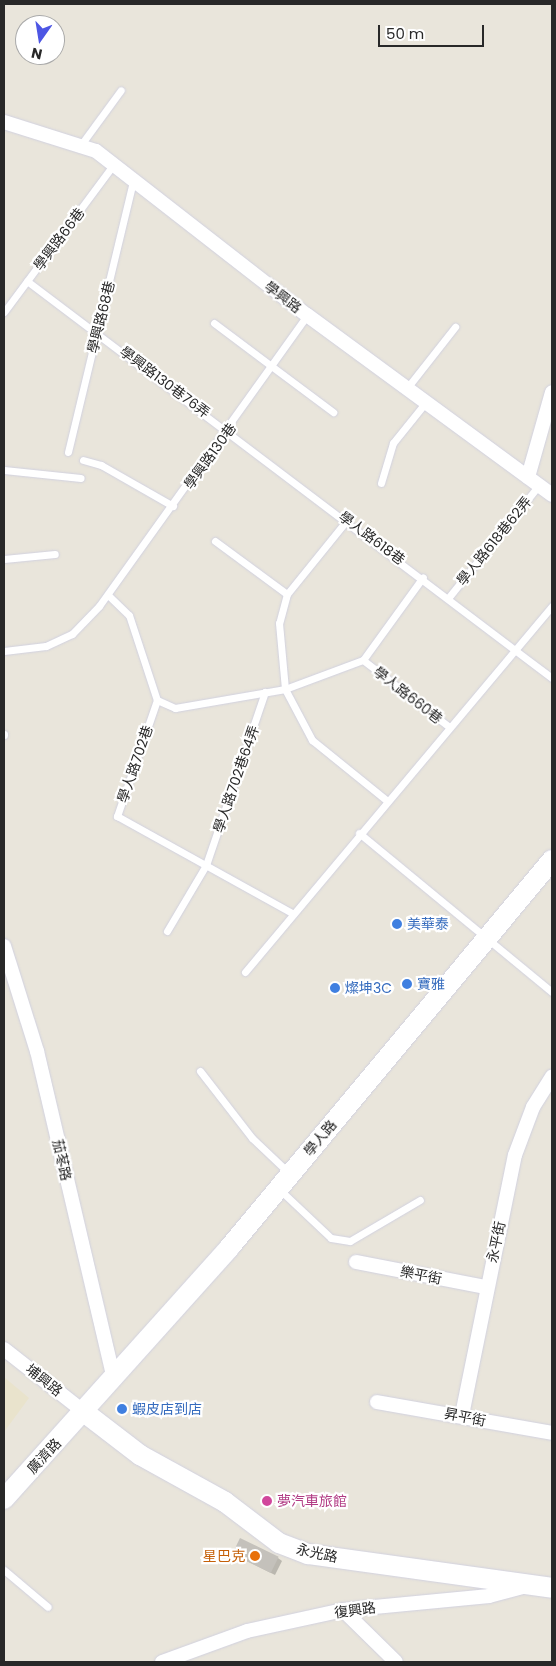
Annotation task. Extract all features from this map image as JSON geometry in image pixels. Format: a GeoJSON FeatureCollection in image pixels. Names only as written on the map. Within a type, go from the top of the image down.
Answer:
{"type":"FeatureCollection","features":[{"type":"Feature","properties":{"kind":"main road","name":"學人路"},"geometry":{"type":"LineString","coordinates":[[84,1412],[112,1376],[229,1248],[552,860]]}},
{"type":"Feature","properties":{"kind":"main road","name":"廣濟路"},"geometry":{"type":"LineString","coordinates":[[4,1499],[84,1412]]}},
{"type":"Feature","properties":{"kind":"main road","name":"永光路"},"geometry":{"type":"LineString","coordinates":[[84,1412],[140,1456],[225,1502],[286,1546],[308,1554],[530,1585]]}},
{"type":"Feature","properties":{"kind":"main road","name":"復興路"},"geometry":{"type":"LineString","coordinates":[[530,1585],[552,1588]]}},
{"type":"Feature","properties":{"kind":"street","name":"學興路"},"geometry":{"type":"LineString","coordinates":[[4,122],[96,151],[307,315],[552,495]]}},
{"type":"Feature","properties":{"kind":"street"},"geometry":{"type":"LineString","coordinates":[[533,481],[552,392]]}},
{"type":"Feature","properties":{"kind":"street","name":"茄苳路"},"geometry":{"type":"LineString","coordinates":[[4,946],[37,1051],[112,1376]]}},
{"type":"Feature","properties":{"kind":"street","name":"永平街"},"geometry":{"type":"LineString","coordinates":[[462,1415],[486,1287],[515,1155],[532,1106],[552,1077]]}},
{"type":"Feature","properties":{"kind":"street","name":"樂平街"},"geometry":{"type":"LineString","coordinates":[[356,1262],[486,1287]]}},
{"type":"Feature","properties":{"kind":"street","name":"埔興路"},"geometry":{"type":"LineString","coordinates":[[4,1348],[84,1412]]}},
{"type":"Feature","properties":{"kind":"street","name":"昇平街"},"geometry":{"type":"LineString","coordinates":[[377,1402],[462,1415],[552,1434]]}},
{"type":"Feature","properties":{"kind":"street","name":"復興路"},"geometry":{"type":"LineString","coordinates":[[162,1662],[248,1631],[343,1610],[489,1596],[530,1585]]}},
{"type":"Feature","properties":{"kind":"street"},"geometry":{"type":"LineString","coordinates":[[343,1610],[396,1662]]}},
{"type":"Feature","properties":{"kind":"lane"},"geometry":{"type":"LineString","coordinates":[[79,146],[121,90]]}},
{"type":"Feature","properties":{"kind":"lane","name":"學興路66巷"},"geometry":{"type":"LineString","coordinates":[[4,312],[114,165]]}},
{"type":"Feature","properties":{"kind":"lane","name":"學興路68巷"},"geometry":{"type":"LineString","coordinates":[[68,452],[133,181]]}},
{"type":"Feature","properties":{"kind":"lane","name":"學興路130巷76弄"},"geometry":{"type":"LineString","coordinates":[[27,281],[98,330],[229,431]]}},
{"type":"Feature","properties":{"kind":"lane","name":"學興路130巷"},"geometry":{"type":"LineString","coordinates":[[4,651],[46,646],[72,634],[108,594],[229,431],[307,315]]}},
{"type":"Feature","properties":{"kind":"lane"},"geometry":{"type":"LineString","coordinates":[[214,323],[333,412]]}},
{"type":"Feature","properties":{"kind":"lane"},"geometry":{"type":"LineString","coordinates":[[407,388],[454,327]]}},
{"type":"Feature","properties":{"kind":"lane"},"geometry":{"type":"LineString","coordinates":[[382,484],[393,443],[426,402]]}},
{"type":"Feature","properties":{"kind":"lane","name":"學人路618巷"},"geometry":{"type":"LineString","coordinates":[[229,431],[515,647],[552,678]]}},
{"type":"Feature","properties":{"kind":"lane"},"geometry":{"type":"LineString","coordinates":[[83,460],[101,465],[173,506]]}},
{"type":"Feature","properties":{"kind":"lane"},"geometry":{"type":"LineString","coordinates":[[4,470],[81,478]]}},
{"type":"Feature","properties":{"kind":"lane","name":"學人路618巷62弄"},"geometry":{"type":"LineString","coordinates":[[449,597],[533,481]]}},
{"type":"Feature","properties":{"kind":"lane"},"geometry":{"type":"LineString","coordinates":[[348,520],[287,594],[279,623],[284,689],[312,740],[386,800]]}},
{"type":"Feature","properties":{"kind":"lane"},"geometry":{"type":"LineString","coordinates":[[215,541],[287,594]]}},
{"type":"Feature","properties":{"kind":"lane"},"geometry":{"type":"LineString","coordinates":[[4,559],[55,554]]}},
{"type":"Feature","properties":{"kind":"lane"},"geometry":{"type":"LineString","coordinates":[[363,660],[423,577]]}},
{"type":"Feature","properties":{"kind":"lane"},"geometry":{"type":"LineString","coordinates":[[108,594],[129,615],[157,700]]}},
{"type":"Feature","properties":{"kind":"lane"},"geometry":{"type":"LineString","coordinates":[[515,647],[552,606]]}},
{"type":"Feature","properties":{"kind":"lane","name":"學人路660巷"},"geometry":{"type":"LineString","coordinates":[[245,972],[515,647]]}},
{"type":"Feature","properties":{"kind":"lane","name":"學人路660巷"},"geometry":{"type":"LineString","coordinates":[[157,700],[175,708],[284,689],[363,660],[448,726]]}},
{"type":"Feature","properties":{"kind":"lane","name":"學人路702巷64弄"},"geometry":{"type":"LineString","coordinates":[[206,866],[265,692]]}},
{"type":"Feature","properties":{"kind":"lane","name":"學人路702巷"},"geometry":{"type":"LineString","coordinates":[[157,700],[118,816],[292,914]]}},
{"type":"Feature","properties":{"kind":"lane"},"geometry":{"type":"LineString","coordinates":[[359,833],[552,992]]}},
{"type":"Feature","properties":{"kind":"lane"},"geometry":{"type":"LineString","coordinates":[[167,931],[206,866]]}},
{"type":"Feature","properties":{"kind":"lane"},"geometry":{"type":"LineString","coordinates":[[200,1071],[284,1181],[331,1238],[350,1241],[420,1200]]}},
{"type":"Feature","properties":{"kind":"lane"},"geometry":{"type":"LineString","coordinates":[[4,1570],[48,1606]]}},
{"type":"Feature","properties":{"kind":"shaded area"},"geometry":{"type":"Polygon","coordinates":[[[4,1377],[29,1398],[4,1432],[4,1377]]]}},
{"type":"Feature","properties":{"kind":"building","name":"星巴克"},"geometry":{"type":"Polygon","coordinates":[[[240,1538],[279,1557],[271,1573],[232,1554],[240,1538]]]}},
{"type":"Feature","properties":{"kind":"place","name":"美華泰"},"geometry":{"type":"Point","coordinates":[397,924]}},
{"type":"Feature","properties":{"kind":"place","name":"寶雅"},"geometry":{"type":"Point","coordinates":[407,984]}},
{"type":"Feature","properties":{"kind":"place","name":"燦坤3C"},"geometry":{"type":"Point","coordinates":[335,988]}},
{"type":"Feature","properties":{"kind":"place","name":"蝦皮店到店"},"geometry":{"type":"Point","coordinates":[122,1409]}},
{"type":"Feature","properties":{"kind":"place","name":"夢汽車旅館"},"geometry":{"type":"Point","coordinates":[267,1501]}},
{"type":"Feature","properties":{"kind":"place","name":"星巴克"},"geometry":{"type":"Point","coordinates":[255,1556]}}]}
